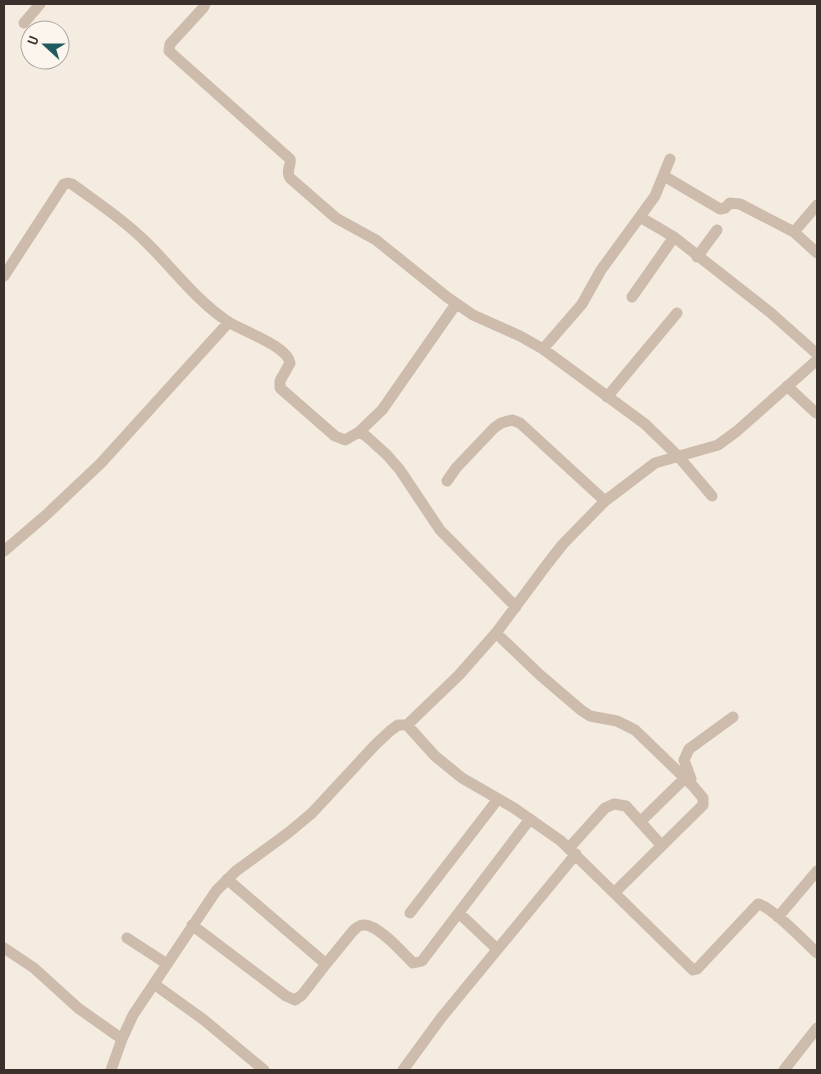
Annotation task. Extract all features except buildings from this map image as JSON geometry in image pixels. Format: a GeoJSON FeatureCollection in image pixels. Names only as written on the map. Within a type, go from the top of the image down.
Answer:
{"type":"FeatureCollection","features":[{"type":"Feature","properties":{"kind":"street"},"geometry":{"type":"LineString","coordinates":[[27,20],[40,4]]}},
{"type":"Feature","properties":{"kind":"street"},"geometry":{"type":"LineString","coordinates":[[205,4],[170,44],[169,52],[290,159],[288,176],[336,218],[376,240],[456,304],[474,315],[543,349],[645,424],[678,456],[712,496]]}},
{"type":"Feature","properties":{"kind":"street"},"geometry":{"type":"LineString","coordinates":[[543,349],[582,304],[601,270],[655,196],[670,159]]}},
{"type":"Feature","properties":{"kind":"street"},"geometry":{"type":"LineString","coordinates":[[664,176],[715,207],[723,208],[730,203],[736,203],[794,232],[817,253]]}},
{"type":"Feature","properties":{"kind":"street"},"geometry":{"type":"LineString","coordinates":[[4,276],[64,184],[68,183],[139,235],[180,279],[229,322],[277,348],[288,358],[290,363],[280,380],[280,388],[335,436],[345,440],[359,432],[382,410],[456,304]]}},
{"type":"Feature","properties":{"kind":"street"},"geometry":{"type":"LineString","coordinates":[[794,232],[817,205]]}},
{"type":"Feature","properties":{"kind":"street"},"geometry":{"type":"LineString","coordinates":[[640,217],[674,237],[697,257],[771,313],[817,354]]}},
{"type":"Feature","properties":{"kind":"street"},"geometry":{"type":"LineString","coordinates":[[697,257],[717,230]]}},
{"type":"Feature","properties":{"kind":"street"},"geometry":{"type":"LineString","coordinates":[[632,297],[674,237]]}},
{"type":"Feature","properties":{"kind":"street"},"geometry":{"type":"LineString","coordinates":[[607,397],[677,313]]}},
{"type":"Feature","properties":{"kind":"street"},"geometry":{"type":"LineString","coordinates":[[4,551],[45,516],[101,463],[229,322]]}},
{"type":"Feature","properties":{"kind":"street"},"geometry":{"type":"LineString","coordinates":[[111,1070],[133,1015],[192,925],[227,879],[312,813],[375,745],[398,725],[407,725],[459,676],[496,633],[548,563],[605,501],[655,463],[718,445],[817,360]]}},
{"type":"Feature","properties":{"kind":"street"},"geometry":{"type":"LineString","coordinates":[[787,386],[816,412]]}},
{"type":"Feature","properties":{"kind":"street"},"geometry":{"type":"LineString","coordinates":[[447,481],[456,468],[494,428],[501,423],[512,420],[520,423],[605,501]]}},
{"type":"Feature","properties":{"kind":"street"},"geometry":{"type":"LineString","coordinates":[[359,432],[387,455],[400,470],[440,530],[516,607]]}},
{"type":"Feature","properties":{"kind":"street"},"geometry":{"type":"LineString","coordinates":[[496,633],[540,675],[581,710],[590,716],[617,721],[635,730],[703,798],[703,805],[614,893]]}},
{"type":"Feature","properties":{"kind":"street"},"geometry":{"type":"LineString","coordinates":[[689,782],[684,760],[689,749],[732,717]]}},
{"type":"Feature","properties":{"kind":"street"},"geometry":{"type":"LineString","coordinates":[[407,725],[449,768],[462,778],[530,819],[572,851],[693,970],[698,969],[758,904],[778,918],[817,953]]}},
{"type":"Feature","properties":{"kind":"street"},"geometry":{"type":"LineString","coordinates":[[640,822],[689,782]]}},
{"type":"Feature","properties":{"kind":"street"},"geometry":{"type":"LineString","coordinates":[[410,912],[498,799]]}},
{"type":"Feature","properties":{"kind":"street"},"geometry":{"type":"LineString","coordinates":[[404,1070],[441,1018],[609,805],[620,804],[626,806],[662,846]]}},
{"type":"Feature","properties":{"kind":"street"},"geometry":{"type":"LineString","coordinates":[[192,925],[286,996],[295,1000],[302,996],[358,926],[364,925],[376,928],[413,963],[419,962],[459,913],[530,819]]}},
{"type":"Feature","properties":{"kind":"street"},"geometry":{"type":"LineString","coordinates":[[778,918],[817,871]]}},
{"type":"Feature","properties":{"kind":"street"},"geometry":{"type":"LineString","coordinates":[[227,879],[326,964]]}},
{"type":"Feature","properties":{"kind":"street"},"geometry":{"type":"LineString","coordinates":[[459,913],[497,948]]}},
{"type":"Feature","properties":{"kind":"street"},"geometry":{"type":"LineString","coordinates":[[127,938],[167,964]]}},
{"type":"Feature","properties":{"kind":"street"},"geometry":{"type":"LineString","coordinates":[[4,948],[34,968],[78,1008],[122,1039]]}},
{"type":"Feature","properties":{"kind":"street"},"geometry":{"type":"LineString","coordinates":[[154,984],[204,1020],[264,1070]]}},
{"type":"Feature","properties":{"kind":"street"},"geometry":{"type":"LineString","coordinates":[[784,1070],[817,1028]]}}]}
